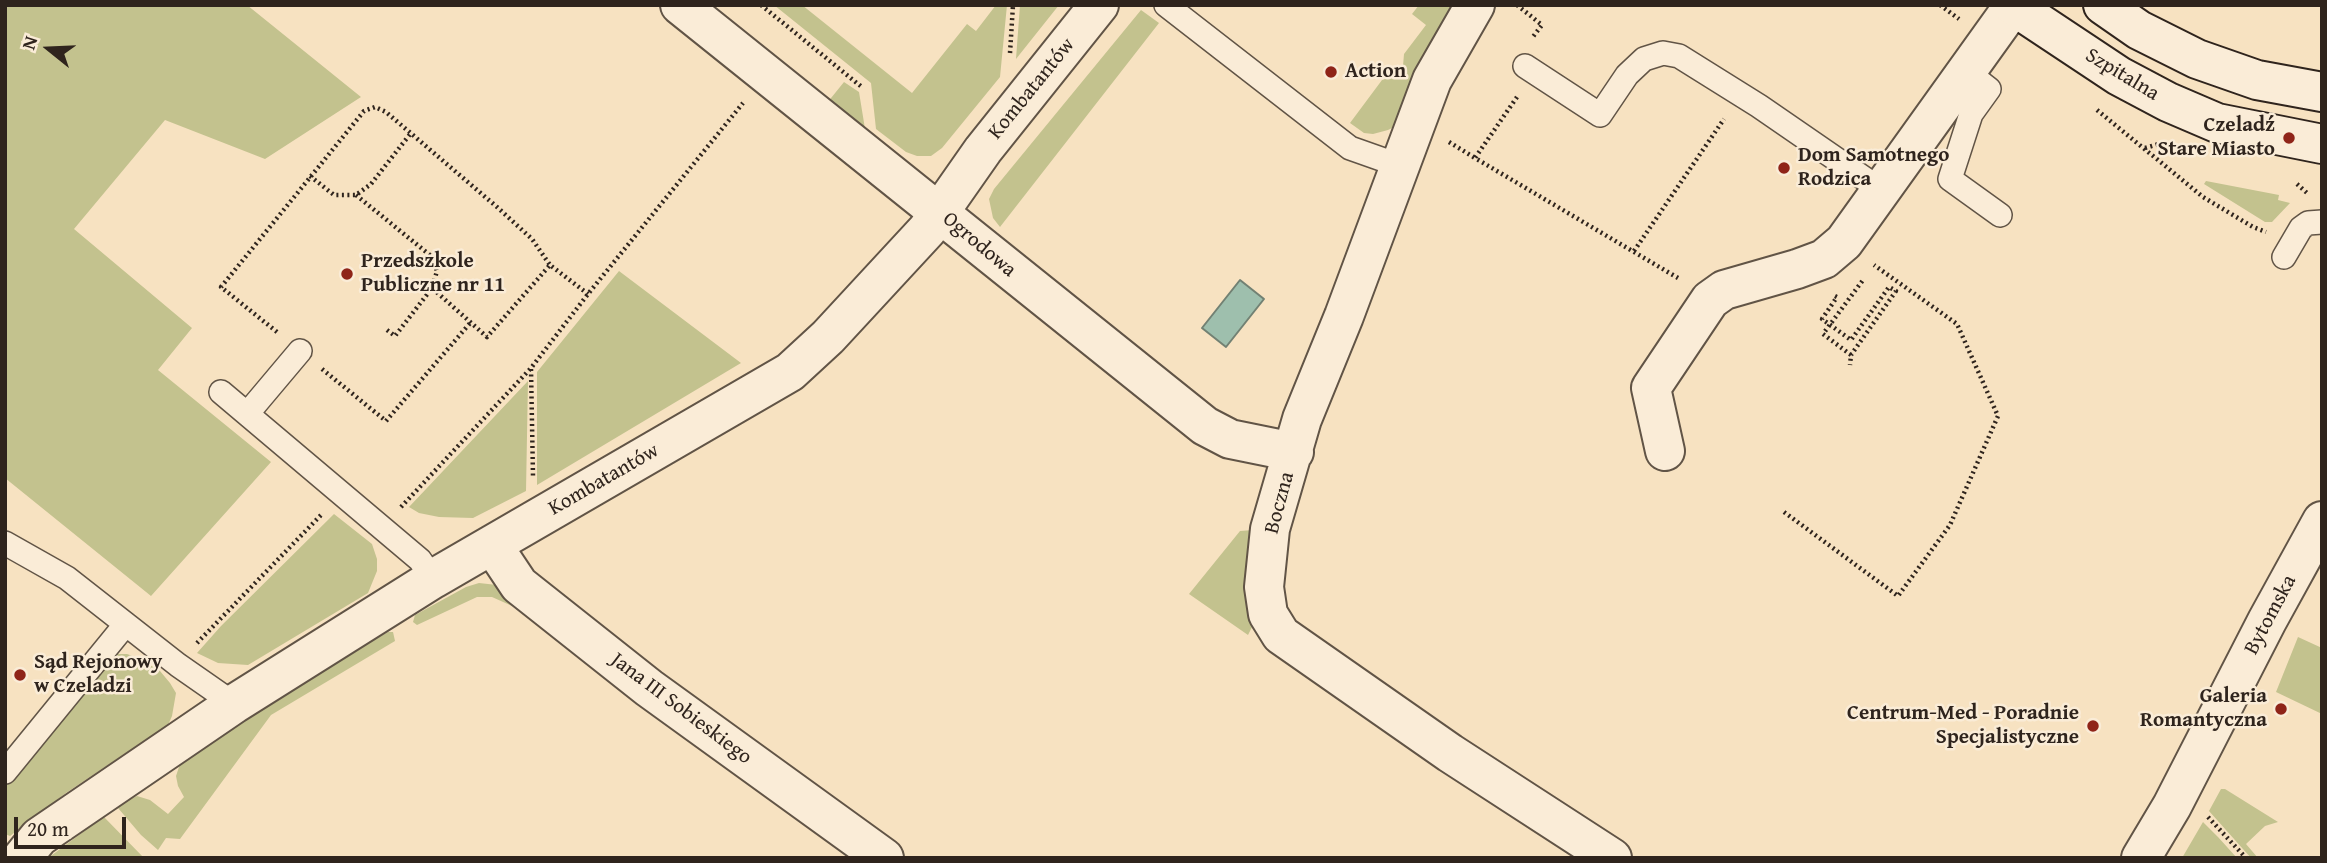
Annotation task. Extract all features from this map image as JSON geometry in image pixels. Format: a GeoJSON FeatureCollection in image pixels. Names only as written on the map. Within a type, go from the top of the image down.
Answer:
{"type":"FeatureCollection","features":[{"type":"Feature","properties":{"kind":"street","name":"Kombatantów"},"geometry":{"type":"LineString","coordinates":[[22,858],[40,837],[234,704],[433,579],[790,372],[828,337],[927,230],[983,150],[1100,5]]}},
{"type":"Feature","properties":{"kind":"street","name":"Boczna"},"geometry":{"type":"LineString","coordinates":[[1475,5],[1432,80],[1302,419],[1270,529],[1264,587],[1268,614],[1281,635],[1450,753],[1612,858]]}},
{"type":"Feature","properties":{"kind":"street"},"geometry":{"type":"LineString","coordinates":[[1665,451],[1651,388],[1710,300],[1724,290],[1824,259],[1844,242],[2013,5]]}},
{"type":"Feature","properties":{"kind":"street","name":"Szpitalna"},"geometry":{"type":"LineString","coordinates":[[2013,5],[2119,76],[2168,102],[2217,123],[2322,144]]}},
{"type":"Feature","properties":{"kind":"street"},"geometry":{"type":"LineString","coordinates":[[2103,5],[2139,30],[2197,59],[2257,80],[2322,92]]}},
{"type":"Feature","properties":{"kind":"street","name":"Ogrodowa"},"geometry":{"type":"LineString","coordinates":[[688,8],[992,257],[1205,426],[1230,439],[1294,452]]}},
{"type":"Feature","properties":{"kind":"street","name":"Bytomska"},"geometry":{"type":"LineString","coordinates":[[2141,858],[2183,785],[2322,521]]}},
{"type":"Feature","properties":{"kind":"street","name":"Jana III Sobieskiego"},"geometry":{"type":"LineString","coordinates":[[493,546],[519,585],[649,688],[884,858]]}},
{"type":"Feature","properties":{"kind":"lane"},"geometry":{"type":"LineString","coordinates":[[1167,5],[1350,148],[1401,166]]}},
{"type":"Feature","properties":{"kind":"lane"},"geometry":{"type":"LineString","coordinates":[[1525,66],[1600,115],[1627,75],[1644,59],[1663,53],[1679,56],[1759,106],[1881,190]]}},
{"type":"Feature","properties":{"kind":"lane"},"geometry":{"type":"LineString","coordinates":[[1966,71],[1989,89],[1971,114],[1950,179],[2000,215]]}},
{"type":"Feature","properties":{"kind":"lane"},"geometry":{"type":"LineString","coordinates":[[2284,257],[2301,228],[2308,223],[2322,222]]}},
{"type":"Feature","properties":{"kind":"lane"},"geometry":{"type":"LineString","coordinates":[[247,414],[300,351]]}},
{"type":"Feature","properties":{"kind":"lane"},"geometry":{"type":"LineString","coordinates":[[221,392],[420,560],[433,579]]}},
{"type":"Feature","properties":{"kind":"lane"},"geometry":{"type":"LineString","coordinates":[[5,543],[67,578],[125,625],[234,704]]}},
{"type":"Feature","properties":{"kind":"lane"},"geometry":{"type":"LineString","coordinates":[[5,772],[125,625]]}},
{"type":"Feature","properties":{"kind":"lane"},"geometry":{"type":"LineString","coordinates":[[5,850],[13,858]]}},
{"type":"Feature","properties":{"kind":"path"},"geometry":{"type":"LineString","coordinates":[[761,5],[863,88]]}},
{"type":"Feature","properties":{"kind":"path"},"geometry":{"type":"LineString","coordinates":[[1009,66],[1013,5]]}},
{"type":"Feature","properties":{"kind":"path"},"geometry":{"type":"LineString","coordinates":[[1517,5],[1542,24],[1516,60],[1525,66],[1526,84],[1475,158],[1634,251],[1710,300]]}},
{"type":"Feature","properties":{"kind":"path"},"geometry":{"type":"LineString","coordinates":[[1940,5],[1990,36]]}},
{"type":"Feature","properties":{"kind":"path"},"geometry":{"type":"LineString","coordinates":[[398,510],[531,368],[751,94]]}},
{"type":"Feature","properties":{"kind":"path"},"geometry":{"type":"LineString","coordinates":[[2091,106],[2203,197],[2253,227],[2272,233]]}},
{"type":"Feature","properties":{"kind":"path"},"geometry":{"type":"LineString","coordinates":[[471,322],[386,421],[221,287],[364,111],[375,107],[386,112],[411,133],[532,239],[550,265],[588,294]]}},
{"type":"Feature","properties":{"kind":"path"},"geometry":{"type":"LineString","coordinates":[[1634,251],[1716,129]]}},
{"type":"Feature","properties":{"kind":"path"},"geometry":{"type":"LineString","coordinates":[[310,176],[334,195],[356,195],[371,184],[411,133]]}},
{"type":"Feature","properties":{"kind":"path"},"geometry":{"type":"LineString","coordinates":[[2145,149],[2159,144],[2182,153]]}},
{"type":"Feature","properties":{"kind":"path"},"geometry":{"type":"LineString","coordinates":[[356,195],[430,256],[437,271],[432,288],[395,336],[387,330]]}},
{"type":"Feature","properties":{"kind":"path"},"geometry":{"type":"LineString","coordinates":[[432,288],[487,337],[550,265]]}},
{"type":"Feature","properties":{"kind":"path"},"geometry":{"type":"LineString","coordinates":[[1784,512],[1898,596],[1950,525],[1998,416],[1957,324],[1873,265],[1823,334],[1851,355]]}},
{"type":"Feature","properties":{"kind":"path"},"geometry":{"type":"LineString","coordinates":[[1831,325],[1851,341],[1889,287],[1896,291],[1851,355],[1850,365]]}},
{"type":"Feature","properties":{"kind":"path"},"geometry":{"type":"LineString","coordinates":[[531,368],[533,484]]}},
{"type":"Feature","properties":{"kind":"path"},"geometry":{"type":"LineString","coordinates":[[213,624],[328,508]]}},
{"type":"Feature","properties":{"kind":"path"},"geometry":{"type":"LineString","coordinates":[[2202,810],[2245,858]]}},
{"type":"Feature","properties":{"kind":"shaded area"},"geometry":{"type":"Polygon","coordinates":[[[5,5],[247,5],[361,97],[265,159],[165,120],[74,229],[192,328],[158,370],[271,462],[151,596],[5,478],[5,5]]]}},
{"type":"Feature","properties":{"kind":"shaded area"},"geometry":{"type":"Polygon","coordinates":[[[774,5],[802,5],[912,93],[967,24],[976,31],[996,5],[1007,5],[1000,77],[942,148],[931,156],[917,156],[906,152],[876,129],[871,83],[774,5]]]}},
{"type":"Feature","properties":{"kind":"shaded area"},"geometry":{"type":"Polygon","coordinates":[[[1020,5],[1059,5],[1016,59],[1020,5]]]}},
{"type":"Feature","properties":{"kind":"shaded area"},"geometry":{"type":"Polygon","coordinates":[[[1419,5],[1452,5],[1422,63],[1398,125],[1373,134],[1364,133],[1350,123],[1382,80],[1395,76],[1403,66],[1404,54],[1426,25],[1412,14],[1419,5]]]}},
{"type":"Feature","properties":{"kind":"shaded area"},"geometry":{"type":"Polygon","coordinates":[[[1141,10],[1159,23],[1000,227],[993,218],[989,199],[994,189],[1141,10]]]}},
{"type":"Feature","properties":{"kind":"shaded area"},"geometry":{"type":"Polygon","coordinates":[[[844,82],[859,92],[866,135],[827,103],[844,82]]]}},
{"type":"Feature","properties":{"kind":"shaded area"},"geometry":{"type":"Polygon","coordinates":[[[2206,181],[2279,195],[2278,200],[2290,203],[2272,222],[2265,222],[2204,184],[2206,181]]]}},
{"type":"Feature","properties":{"kind":"shaded area"},"geometry":{"type":"Polygon","coordinates":[[[619,271],[741,363],[537,485],[537,372],[619,271]]]}},
{"type":"Feature","properties":{"kind":"shaded area"},"geometry":{"type":"Polygon","coordinates":[[[1240,280],[1264,299],[1226,347],[1202,328],[1240,280]]]}},
{"type":"Feature","properties":{"kind":"shaded area"},"geometry":{"type":"Polygon","coordinates":[[[528,381],[526,491],[473,518],[439,517],[419,513],[409,507],[528,381]]]}},
{"type":"Feature","properties":{"kind":"shaded area"},"geometry":{"type":"Polygon","coordinates":[[[334,514],[372,544],[377,559],[377,571],[368,593],[248,665],[218,663],[197,653],[221,626],[334,514]]]}},
{"type":"Feature","properties":{"kind":"shaded area"},"geometry":{"type":"Polygon","coordinates":[[[1253,530],[1254,623],[1248,635],[1189,594],[1240,531],[1253,530]]]}},
{"type":"Feature","properties":{"kind":"shaded area"},"geometry":{"type":"Polygon","coordinates":[[[479,583],[497,585],[521,610],[492,597],[477,597],[417,625],[413,622],[415,615],[466,587],[479,583]]]}},
{"type":"Feature","properties":{"kind":"shaded area"},"geometry":{"type":"Polygon","coordinates":[[[388,632],[393,632],[395,641],[271,715],[180,839],[166,838],[158,850],[118,808],[137,796],[150,800],[168,814],[184,797],[176,776],[181,761],[270,698],[388,632]]]}},
{"type":"Feature","properties":{"kind":"shaded area"},"geometry":{"type":"Polygon","coordinates":[[[2298,637],[2322,648],[2322,714],[2276,692],[2298,637]]]}},
{"type":"Feature","properties":{"kind":"shaded area"},"geometry":{"type":"Polygon","coordinates":[[[117,654],[138,658],[160,671],[170,683],[176,693],[168,725],[66,793],[10,836],[5,834],[5,786],[109,658],[117,654]]]}},
{"type":"Feature","properties":{"kind":"shaded area"},"geometry":{"type":"Polygon","coordinates":[[[2221,789],[2278,822],[2265,826],[2246,844],[2258,858],[2251,858],[2209,811],[2221,789]]]}},
{"type":"Feature","properties":{"kind":"shaded area"},"geometry":{"type":"Polygon","coordinates":[[[104,817],[144,858],[48,858],[87,829],[104,817]]]}},
{"type":"Feature","properties":{"kind":"shaded area"},"geometry":{"type":"Polygon","coordinates":[[[2203,822],[2218,837],[2237,858],[2182,858],[2203,822]]]}},
{"type":"Feature","properties":{"kind":"place","name":"Action"},"geometry":{"type":"Point","coordinates":[1331,72]}},
{"type":"Feature","properties":{"kind":"place","name":"Czeladź Stare Miasto"},"geometry":{"type":"Point","coordinates":[2289,138]}},
{"type":"Feature","properties":{"kind":"place","name":"Dom Samotnego Rodzica"},"geometry":{"type":"Point","coordinates":[1784,168]}},
{"type":"Feature","properties":{"kind":"place","name":"Przedszkole Publiczne nr 11"},"geometry":{"type":"Point","coordinates":[347,274]}},
{"type":"Feature","properties":{"kind":"place","name":"Sąd Rejonowy w Czeladzi"},"geometry":{"type":"Point","coordinates":[20,675]}},
{"type":"Feature","properties":{"kind":"place","name":"Galeria Romantyczna"},"geometry":{"type":"Point","coordinates":[2281,709]}},
{"type":"Feature","properties":{"kind":"place","name":"Centrum-Med - Poradnie Specjalistyczne"},"geometry":{"type":"Point","coordinates":[2093,726]}}]}
